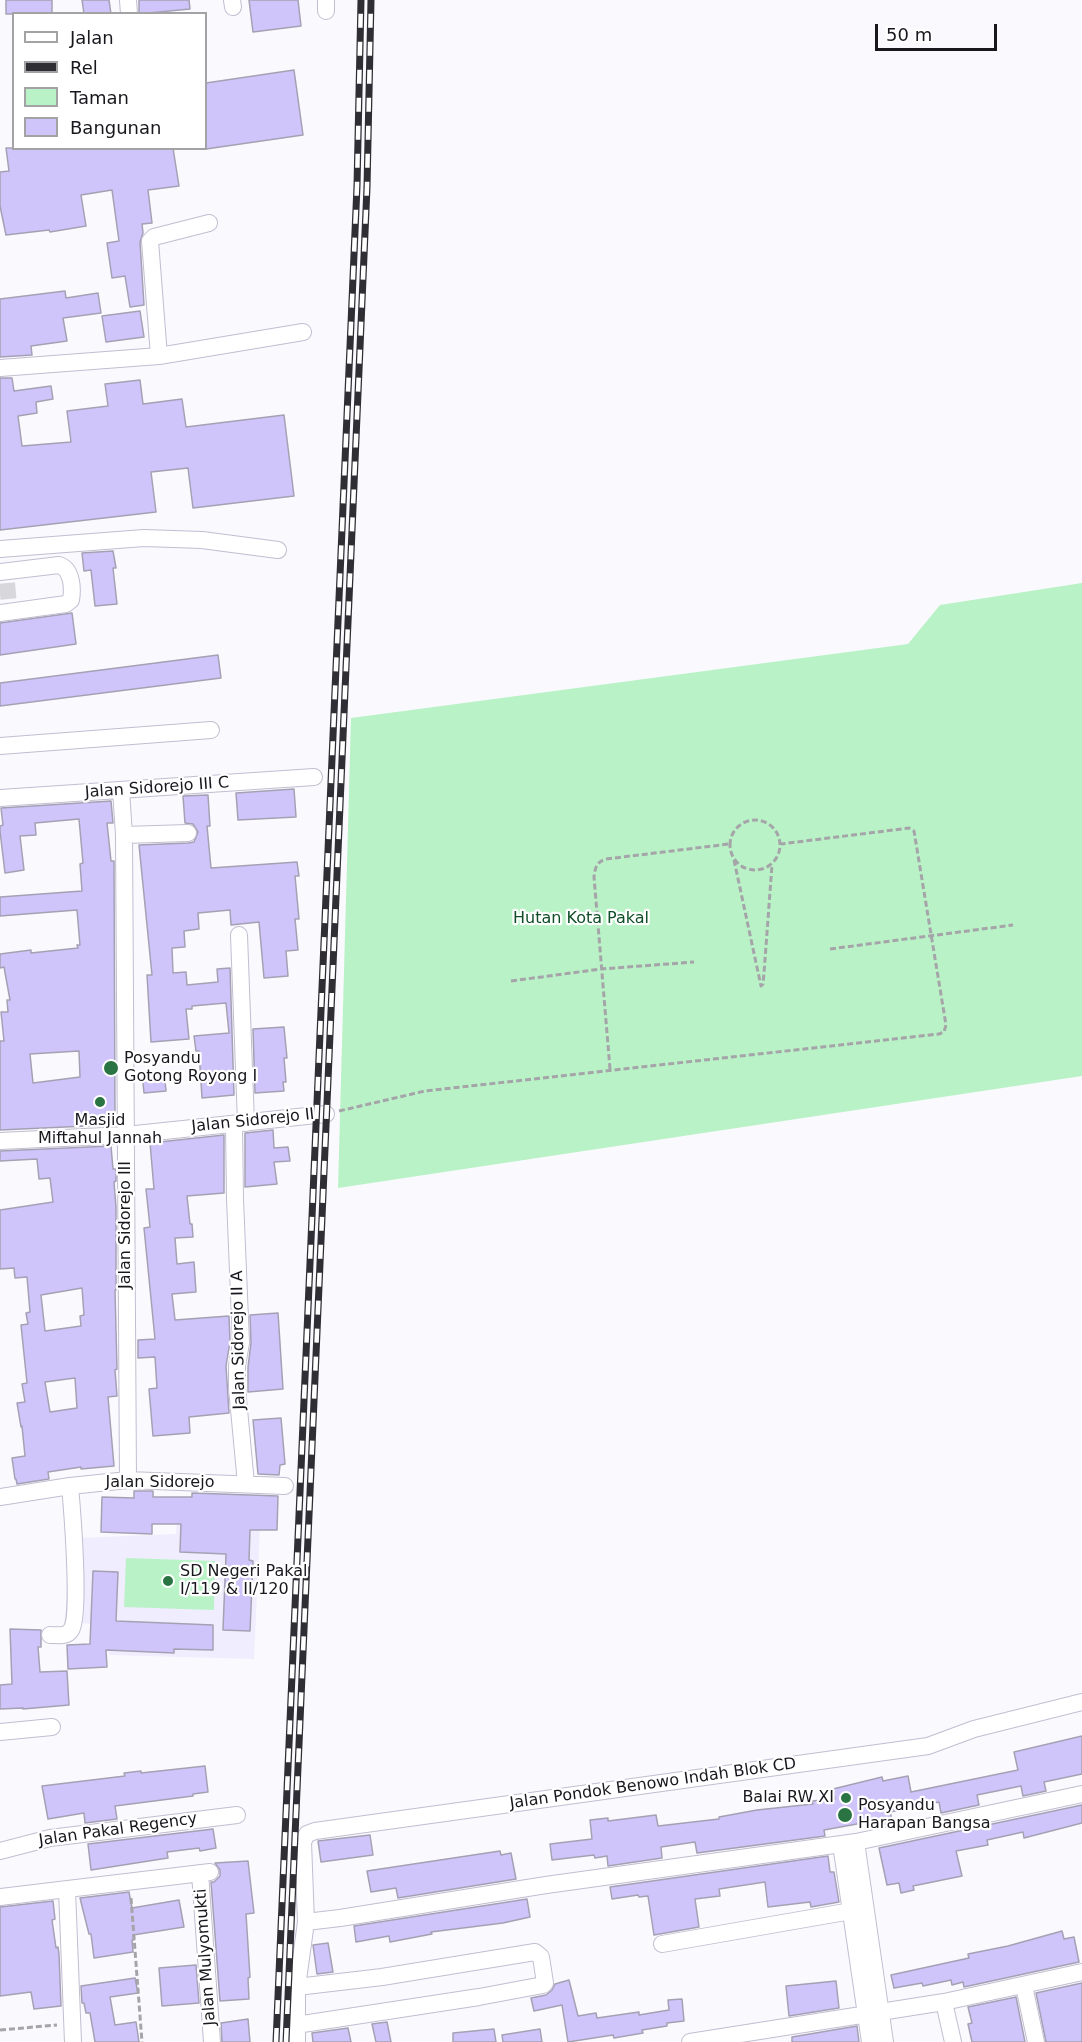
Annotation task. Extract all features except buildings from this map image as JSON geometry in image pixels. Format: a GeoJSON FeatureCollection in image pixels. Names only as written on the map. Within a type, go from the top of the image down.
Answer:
{"type":"FeatureCollection","features":[{"type":"Feature","properties":{"kind":"street"},"geometry":{"type":"LineString","coordinates":[[159,356],[150,241],[154,237],[210,223]]}},
{"type":"Feature","properties":{"kind":"street"},"geometry":{"type":"LineString","coordinates":[[0,368],[159,356],[303,332]]}},
{"type":"Feature","properties":{"kind":"street"},"geometry":{"type":"LineString","coordinates":[[0,549],[144,538],[202,540],[278,550]]}},
{"type":"Feature","properties":{"kind":"street"},"geometry":{"type":"LineString","coordinates":[[2,576],[59,565],[68,571],[72,594],[71,600],[66,604],[3,610]]}},
{"type":"Feature","properties":{"kind":"street"},"geometry":{"type":"LineString","coordinates":[[0,746],[211,730]]}},
{"type":"Feature","properties":{"kind":"street","name":"Jalan Sidorejo III C"},"geometry":{"type":"LineString","coordinates":[[0,798],[314,777]]}},
{"type":"Feature","properties":{"kind":"street","name":"Jalan Sidorejo III"},"geometry":{"type":"LineString","coordinates":[[122,790],[128,1480]]}},
{"type":"Feature","properties":{"kind":"street"},"geometry":{"type":"LineString","coordinates":[[124,835],[188,833]]}},
{"type":"Feature","properties":{"kind":"street","name":"Jalan Sidorejo II A"},"geometry":{"type":"LineString","coordinates":[[239,935],[240,1124],[235,1199],[241,1343],[237,1366],[237,1388],[246,1484]]}},
{"type":"Feature","properties":{"kind":"street","name":"Jalan Sidorejo II"},"geometry":{"type":"LineString","coordinates":[[0,1141],[126,1135],[326,1114]]}},
{"type":"Feature","properties":{"kind":"street","name":"Jalan Sidorejo"},"geometry":{"type":"LineString","coordinates":[[0,1497],[128,1480],[285,1486]]}},
{"type":"Feature","properties":{"kind":"street"},"geometry":{"type":"LineString","coordinates":[[50,1635],[64,1635],[69,1632],[74,1623],[75,1564],[70,1486]]}},
{"type":"Feature","properties":{"kind":"street","name":"Jalan Pondok Benowo Indah Blok CD"},"geometry":{"type":"LineString","coordinates":[[296,2034],[297,1988],[306,1922],[303,1842],[307,1834],[315,1831],[928,1746],[974,1729],[1082,1702]]}},
{"type":"Feature","properties":{"kind":"street"},"geometry":{"type":"LineString","coordinates":[[0,1732],[52,1727]]}},
{"type":"Feature","properties":{"kind":"street"},"geometry":{"type":"LineString","coordinates":[[306,1922],[546,1885],[848,1843],[1082,1794]]}},
{"type":"Feature","properties":{"kind":"street","name":"Jalan Pakal Regency"},"geometry":{"type":"LineString","coordinates":[[0,1851],[50,1838],[237,1815]]}},
{"type":"Feature","properties":{"kind":"street"},"geometry":{"type":"LineString","coordinates":[[848,1843],[851,1911],[873,2013],[885,2042]]}},
{"type":"Feature","properties":{"kind":"street"},"geometry":{"type":"LineString","coordinates":[[848,1843],[873,2013],[870,2042]]}},
{"type":"Feature","properties":{"kind":"street","name":"Jalan Mulyomukti"},"geometry":{"type":"LineString","coordinates":[[0,1897],[205,1872],[212,2042]]}},
{"type":"Feature","properties":{"kind":"street"},"geometry":{"type":"LineString","coordinates":[[67,1890],[73,2042]]}},
{"type":"Feature","properties":{"kind":"street"},"geometry":{"type":"LineString","coordinates":[[662,1944],[851,1911]]}},
{"type":"Feature","properties":{"kind":"street"},"geometry":{"type":"LineString","coordinates":[[296,2034],[545,1983],[541,1957],[535,1952],[297,1988]]}},
{"type":"Feature","properties":{"kind":"street"},"geometry":{"type":"LineString","coordinates":[[690,2042],[944,2002],[1082,1972]]}},
{"type":"Feature","properties":{"kind":"street"},"geometry":{"type":"LineString","coordinates":[[1024,1986],[1035,2042]]}},
{"type":"Feature","properties":{"kind":"street"},"geometry":{"type":"LineString","coordinates":[[944,2002],[954,2042]]}},
{"type":"Feature","properties":{"kind":"path"},"geometry":{"type":"LineString","coordinates":[[734,860],[745,869],[759,871],[772,865],[779,855],[781,844],[775,829],[762,820],[747,821],[735,830],[729,844],[761,986],[765,973],[772,865]]}},
{"type":"Feature","properties":{"kind":"path"},"geometry":{"type":"LineString","coordinates":[[326,1114],[425,1090],[944,1032],[946,1025],[914,831],[909,828],[781,844]]}},
{"type":"Feature","properties":{"kind":"path"},"geometry":{"type":"LineString","coordinates":[[610,1069],[594,870],[599,861],[606,859],[729,844]]}},
{"type":"Feature","properties":{"kind":"path"},"geometry":{"type":"LineString","coordinates":[[830,949],[1013,924]]}},
{"type":"Feature","properties":{"kind":"path"},"geometry":{"type":"LineString","coordinates":[[511,981],[601,969],[694,962]]}},
{"type":"Feature","properties":{"kind":"path"},"geometry":{"type":"LineString","coordinates":[[129,1881],[142,2042]]}},
{"type":"Feature","properties":{"kind":"path"},"geometry":{"type":"LineString","coordinates":[[0,2030],[71,2024]]}},
{"type":"Feature","properties":{"kind":"shaded area","name":"SD Negeri Pakal I/119 & II/120"},"geometry":{"type":"Polygon","coordinates":[[[177,1523],[260,1524],[254,1659],[109,1655],[108,1625],[80,1623],[77,1538],[176,1534],[177,1523]]]}},
{"type":"Feature","properties":{"kind":"green space","name":"Hutan Kota Pakal"},"geometry":{"type":"Polygon","coordinates":[[[1082,583],[1082,1076],[338,1188],[351,718],[908,644],[940,605],[1082,583]]]}},
{"type":"Feature","properties":{"kind":"green space"},"geometry":{"type":"Polygon","coordinates":[[[126,1558],[215,1561],[214,1610],[124,1607],[126,1558]]]}},
{"type":"Feature","properties":{"kind":"tunnel"},"geometry":{"type":"LineString","coordinates":[[7,583],[9,605]]}},
{"type":"Feature","properties":{"kind":"railway"},"geometry":{"type":"LineString","coordinates":[[276,2042],[357,186],[361,0]]}},
{"type":"Feature","properties":{"kind":"railway"},"geometry":{"type":"LineString","coordinates":[[286,2042],[367,187],[371,0]]}},
{"type":"Feature","properties":{"kind":"place","name":"Posyandu Gotong Royong I"},"geometry":{"type":"Point","coordinates":[111,1068]}},
{"type":"Feature","properties":{"kind":"place","name":"Masjid Miftahul Jannah"},"geometry":{"type":"Point","coordinates":[100,1102]}},
{"type":"Feature","properties":{"kind":"place","name":"SD Negeri Pakal I/119 & II/120"},"geometry":{"type":"Point","coordinates":[168,1581]}},
{"type":"Feature","properties":{"kind":"place","name":"Balai RW XI"},"geometry":{"type":"Point","coordinates":[846,1798]}},
{"type":"Feature","properties":{"kind":"place","name":"Posyandu Harapan Bangsa"},"geometry":{"type":"Point","coordinates":[845,1815]}}]}
